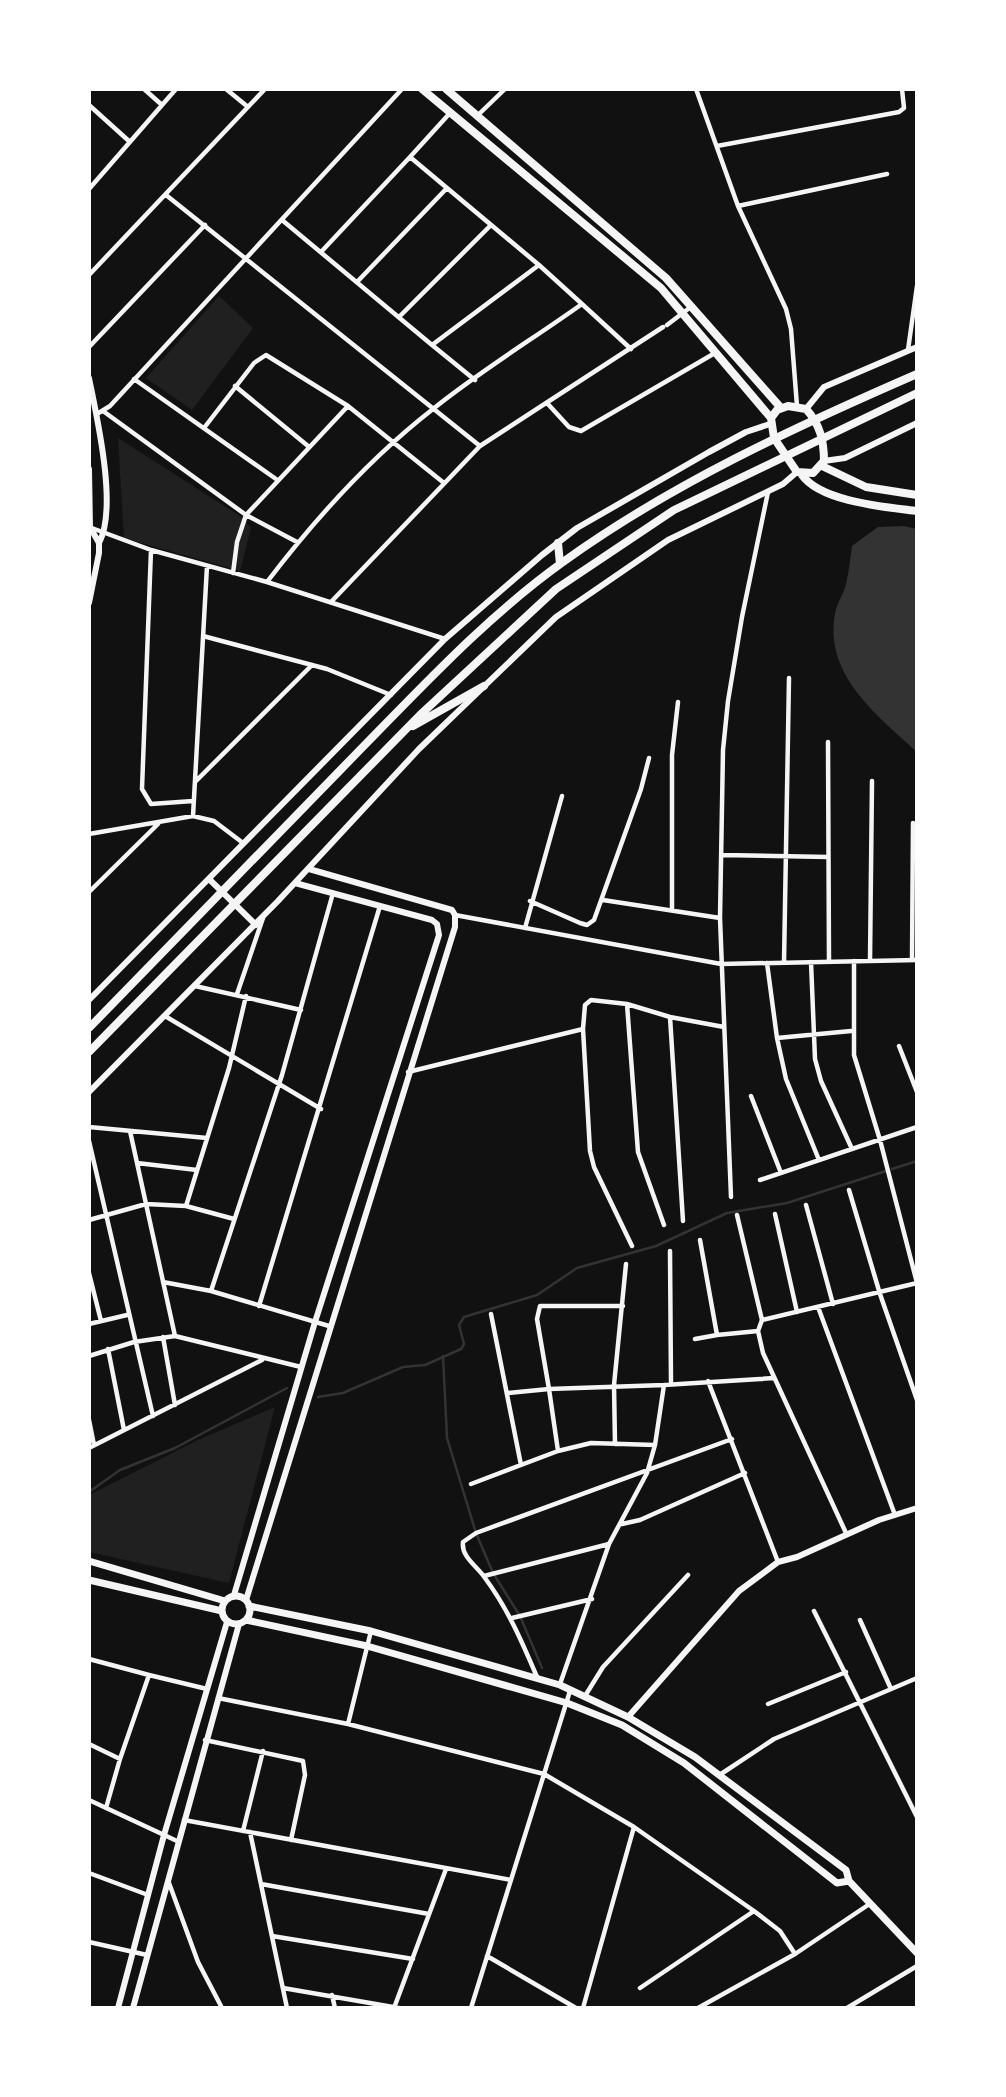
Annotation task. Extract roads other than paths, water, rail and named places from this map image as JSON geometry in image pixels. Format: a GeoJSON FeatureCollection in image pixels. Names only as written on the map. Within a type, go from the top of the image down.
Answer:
{"type":"FeatureCollection","features":[{"type":"Feature","properties":{"kind":"main road"},"geometry":{"type":"LineString","coordinates":[[422,89],[626,258],[683,313],[771,421],[780,451],[800,473],[819,489],[843,498],[917,512]]}},
{"type":"Feature","properties":{"kind":"main road"},"geometry":{"type":"LineString","coordinates":[[446,89],[635,249],[692,305],[781,408]]}},
{"type":"Feature","properties":{"kind":"main road"},"geometry":{"type":"LineString","coordinates":[[485,141],[494,129]]}},
{"type":"Feature","properties":{"kind":"main road"},"geometry":{"type":"LineString","coordinates":[[626,258],[635,249]]}},
{"type":"Feature","properties":{"kind":"main road"},"geometry":{"type":"LineString","coordinates":[[89,1028],[473,638],[560,564],[634,515],[712,471],[917,374]]}},
{"type":"Feature","properties":{"kind":"main road"},"geometry":{"type":"LineString","coordinates":[[89,1052],[405,730],[517,622],[556,589],[635,534],[719,486],[917,393]]}},
{"type":"Feature","properties":{"kind":"main road"},"geometry":{"type":"LineString","coordinates":[[771,421],[781,408],[797,405],[806,409],[821,435],[823,463],[813,473],[800,473]]}},
{"type":"Feature","properties":{"kind":"main road"},"geometry":{"type":"LineString","coordinates":[[823,463],[866,487],[917,495]]}},
{"type":"Feature","properties":{"kind":"main road"},"geometry":{"type":"LineString","coordinates":[[558,543],[560,564]]}},
{"type":"Feature","properties":{"kind":"main road"},"geometry":{"type":"LineString","coordinates":[[405,730],[484,686]]}},
{"type":"Feature","properties":{"kind":"main road"},"geometry":{"type":"LineString","coordinates":[[89,1561],[225,1601]]}},
{"type":"Feature","properties":{"kind":"main road"},"geometry":{"type":"LineString","coordinates":[[89,1580],[222,1611]]}},
{"type":"Feature","properties":{"kind":"main road"},"geometry":{"type":"LineString","coordinates":[[849,1881],[837,1883],[684,1763],[622,1725],[567,1703],[367,1646],[242,1622],[228,1622],[222,1611],[225,1601],[234,1595],[248,1603],[371,1631],[537,1677],[628,1717],[721,1774],[846,1870],[849,1881],[917,1953]]}},
{"type":"Feature","properties":{"kind":"main road"},"geometry":{"type":"LineString","coordinates":[[242,1622],[248,1603]]}},
{"type":"Feature","properties":{"kind":"street"},"geometry":{"type":"LineString","coordinates":[[144,89],[162,105]]}},
{"type":"Feature","properties":{"kind":"street"},"geometry":{"type":"LineString","coordinates":[[89,189],[176,89]]}},
{"type":"Feature","properties":{"kind":"street"},"geometry":{"type":"LineString","coordinates":[[226,89],[248,107]]}},
{"type":"Feature","properties":{"kind":"street"},"geometry":{"type":"LineString","coordinates":[[89,275],[265,89]]}},
{"type":"Feature","properties":{"kind":"street"},"geometry":{"type":"LineString","coordinates":[[100,413],[402,89]]}},
{"type":"Feature","properties":{"kind":"street"},"geometry":{"type":"LineString","coordinates":[[478,115],[505,89]]}},
{"type":"Feature","properties":{"kind":"street"},"geometry":{"type":"LineString","coordinates":[[696,89],[738,206],[789,319],[797,405]]}},
{"type":"Feature","properties":{"kind":"street"},"geometry":{"type":"LineString","coordinates":[[717,146],[899,113],[904,108],[902,89]]}},
{"type":"Feature","properties":{"kind":"street"},"geometry":{"type":"LineString","coordinates":[[89,105],[130,142]]}},
{"type":"Feature","properties":{"kind":"street"},"geometry":{"type":"LineString","coordinates":[[321,252],[450,113]]}},
{"type":"Feature","properties":{"kind":"street"},"geometry":{"type":"LineString","coordinates":[[410,157],[539,265],[631,349]]}},
{"type":"Feature","properties":{"kind":"street"},"geometry":{"type":"LineString","coordinates":[[738,206],[887,174]]}},
{"type":"Feature","properties":{"kind":"street"},"geometry":{"type":"LineString","coordinates":[[357,282],[447,188]]}},
{"type":"Feature","properties":{"kind":"street"},"geometry":{"type":"LineString","coordinates":[[166,195],[480,446]]}},
{"type":"Feature","properties":{"kind":"street"},"geometry":{"type":"LineString","coordinates":[[282,220],[475,380]]}},
{"type":"Feature","properties":{"kind":"street"},"geometry":{"type":"LineString","coordinates":[[89,348],[205,225]]}},
{"type":"Feature","properties":{"kind":"street"},"geometry":{"type":"LineString","coordinates":[[399,317],[491,225]]}},
{"type":"Feature","properties":{"kind":"street"},"geometry":{"type":"LineString","coordinates":[[432,345],[539,265]]}},
{"type":"Feature","properties":{"kind":"street"},"geometry":{"type":"LineString","coordinates":[[908,351],[917,286]]}},
{"type":"Feature","properties":{"kind":"street"},"geometry":{"type":"LineString","coordinates":[[267,582],[298,542],[350,484],[433,409],[582,304]]}},
{"type":"Feature","properties":{"kind":"street"},"geometry":{"type":"LineString","coordinates":[[331,601],[480,446],[631,349],[692,305]]}},
{"type":"Feature","properties":{"kind":"street"},"geometry":{"type":"LineString","coordinates":[[806,409],[824,387],[917,347]]}},
{"type":"Feature","properties":{"kind":"street"},"geometry":{"type":"LineString","coordinates":[[547,403],[569,427],[581,431],[715,353]]}},
{"type":"Feature","properties":{"kind":"street"},"geometry":{"type":"LineString","coordinates":[[204,428],[235,386],[259,358],[266,355],[348,406],[444,483]]}},
{"type":"Feature","properties":{"kind":"street"},"geometry":{"type":"LineString","coordinates":[[89,378],[100,413],[106,530],[99,543],[89,603]]}},
{"type":"Feature","properties":{"kind":"street"},"geometry":{"type":"LineString","coordinates":[[134,379],[276,479]]}},
{"type":"Feature","properties":{"kind":"street"},"geometry":{"type":"LineString","coordinates":[[235,386],[308,446]]}},
{"type":"Feature","properties":{"kind":"street"},"geometry":{"type":"LineString","coordinates":[[233,573],[237,542],[246,515],[276,479],[348,406]]}},
{"type":"Feature","properties":{"kind":"street"},"geometry":{"type":"LineString","coordinates":[[100,413],[246,515],[298,542]]}},
{"type":"Feature","properties":{"kind":"street"},"geometry":{"type":"LineString","coordinates":[[89,1000],[445,639],[558,543],[577,528],[709,452],[771,421]]}},
{"type":"Feature","properties":{"kind":"street"},"geometry":{"type":"LineString","coordinates":[[823,463],[845,458],[917,423]]}},
{"type":"Feature","properties":{"kind":"street"},"geometry":{"type":"LineString","coordinates":[[89,469],[90,527],[99,543]]}},
{"type":"Feature","properties":{"kind":"street"},"geometry":{"type":"LineString","coordinates":[[89,1092],[256,925],[419,749],[556,617],[635,560],[668,540],[800,473]]}},
{"type":"Feature","properties":{"kind":"street"},"geometry":{"type":"LineString","coordinates":[[731,1197],[720,918],[727,701],[741,617],[769,491]]}},
{"type":"Feature","properties":{"kind":"street"},"geometry":{"type":"LineString","coordinates":[[90,527],[106,530],[152,550],[331,601],[445,639]]}},
{"type":"Feature","properties":{"kind":"street"},"geometry":{"type":"LineString","coordinates":[[152,550],[142,789],[151,804],[193,802]]}},
{"type":"Feature","properties":{"kind":"street"},"geometry":{"type":"LineString","coordinates":[[193,816],[207,566]]}},
{"type":"Feature","properties":{"kind":"street"},"geometry":{"type":"LineString","coordinates":[[203,636],[312,665],[391,695]]}},
{"type":"Feature","properties":{"kind":"street"},"geometry":{"type":"LineString","coordinates":[[194,782],[312,665]]}},
{"type":"Feature","properties":{"kind":"street"},"geometry":{"type":"LineString","coordinates":[[784,963],[789,678]]}},
{"type":"Feature","properties":{"kind":"street"},"geometry":{"type":"LineString","coordinates":[[671,910],[672,755],[678,702]]}},
{"type":"Feature","properties":{"kind":"street"},"geometry":{"type":"LineString","coordinates":[[828,743],[829,962]]}},
{"type":"Feature","properties":{"kind":"street"},"geometry":{"type":"LineString","coordinates":[[530,901],[587,925],[594,920],[649,758]]}},
{"type":"Feature","properties":{"kind":"street"},"geometry":{"type":"LineString","coordinates":[[870,961],[872,781]]}},
{"type":"Feature","properties":{"kind":"street"},"geometry":{"type":"LineString","coordinates":[[525,928],[530,901],[562,796]]}},
{"type":"Feature","properties":{"kind":"street"},"geometry":{"type":"LineString","coordinates":[[89,834],[193,816],[214,821],[244,844]]}},
{"type":"Feature","properties":{"kind":"street"},"geometry":{"type":"LineString","coordinates":[[309,869],[452,910],[456,915],[721,964],[914,960],[913,823]]}},
{"type":"Feature","properties":{"kind":"street"},"geometry":{"type":"LineString","coordinates":[[89,892],[159,824]]}},
{"type":"Feature","properties":{"kind":"street"},"geometry":{"type":"LineString","coordinates":[[722,855],[828,856]]}},
{"type":"Feature","properties":{"kind":"street"},"geometry":{"type":"LineString","coordinates":[[209,879],[256,925]]}},
{"type":"Feature","properties":{"kind":"street"},"geometry":{"type":"LineString","coordinates":[[234,1595],[294,1389],[439,935],[437,924],[432,920],[295,883]]}},
{"type":"Feature","properties":{"kind":"street"},"geometry":{"type":"LineString","coordinates":[[211,1291],[301,1010],[333,892]]}},
{"type":"Feature","properties":{"kind":"street"},"geometry":{"type":"LineString","coordinates":[[603,900],[720,918]]}},
{"type":"Feature","properties":{"kind":"street"},"geometry":{"type":"LineString","coordinates":[[259,1306],[321,1110],[381,905]]}},
{"type":"Feature","properties":{"kind":"street"},"geometry":{"type":"LineString","coordinates":[[248,1603],[308,1394],[455,927],[456,915]]}},
{"type":"Feature","properties":{"kind":"street"},"geometry":{"type":"LineString","coordinates":[[237,994],[263,917]]}},
{"type":"Feature","properties":{"kind":"street"},"geometry":{"type":"LineString","coordinates":[[762,1320],[880,1294],[917,1283],[880,1139],[854,1055],[851,1031],[854,1019],[854,961]]}},
{"type":"Feature","properties":{"kind":"street"},"geometry":{"type":"LineString","coordinates":[[811,962],[816,1059],[821,1081],[852,1149]]}},
{"type":"Feature","properties":{"kind":"street"},"geometry":{"type":"LineString","coordinates":[[767,963],[776,1038],[786,1079],[819,1160]]}},
{"type":"Feature","properties":{"kind":"street"},"geometry":{"type":"LineString","coordinates":[[195,986],[301,1010]]}},
{"type":"Feature","properties":{"kind":"street"},"geometry":{"type":"LineString","coordinates":[[186,1206],[232,1056],[246,996]]}},
{"type":"Feature","properties":{"kind":"street"},"geometry":{"type":"LineString","coordinates":[[632,1247],[594,1167],[590,1151],[583,1029],[585,1005],[591,1000],[627,1004],[670,1017],[724,1027]]}},
{"type":"Feature","properties":{"kind":"street"},"geometry":{"type":"LineString","coordinates":[[627,1004],[638,1152],[664,1225]]}},
{"type":"Feature","properties":{"kind":"street"},"geometry":{"type":"LineString","coordinates":[[165,1016],[321,1110]]}},
{"type":"Feature","properties":{"kind":"street"},"geometry":{"type":"LineString","coordinates":[[670,1017],[683,1222]]}},
{"type":"Feature","properties":{"kind":"street"},"geometry":{"type":"LineString","coordinates":[[408,1072],[583,1029]]}},
{"type":"Feature","properties":{"kind":"street"},"geometry":{"type":"LineString","coordinates":[[776,1038],[851,1031]]}},
{"type":"Feature","properties":{"kind":"street"},"geometry":{"type":"LineString","coordinates":[[899,1046],[917,1092]]}},
{"type":"Feature","properties":{"kind":"street"},"geometry":{"type":"LineString","coordinates":[[751,1097],[781,1173]]}},
{"type":"Feature","properties":{"kind":"street"},"geometry":{"type":"LineString","coordinates":[[89,1127],[207,1138]]}},
{"type":"Feature","properties":{"kind":"street"},"geometry":{"type":"LineString","coordinates":[[760,1180],[917,1127]]}},
{"type":"Feature","properties":{"kind":"street"},"geometry":{"type":"LineString","coordinates":[[130,1130],[175,1336]]}},
{"type":"Feature","properties":{"kind":"street"},"geometry":{"type":"LineString","coordinates":[[89,1141],[152,1416]]}},
{"type":"Feature","properties":{"kind":"street"},"geometry":{"type":"LineString","coordinates":[[137,1163],[197,1170]]}},
{"type":"Feature","properties":{"kind":"street"},"geometry":{"type":"LineString","coordinates":[[849,1190],[880,1294],[917,1400]]}},
{"type":"Feature","properties":{"kind":"street"},"geometry":{"type":"LineString","coordinates":[[89,1220],[146,1204],[186,1206],[234,1219]]}},
{"type":"Feature","properties":{"kind":"street"},"geometry":{"type":"LineString","coordinates":[[806,1205],[833,1304]]}},
{"type":"Feature","properties":{"kind":"street"},"geometry":{"type":"LineString","coordinates":[[775,1214],[797,1312]]}},
{"type":"Feature","properties":{"kind":"street"},"geometry":{"type":"LineString","coordinates":[[737,1215],[762,1320],[758,1331],[763,1353],[846,1533]]}},
{"type":"Feature","properties":{"kind":"street"},"geometry":{"type":"LineString","coordinates":[[700,1240],[716,1335]]}},
{"type":"Feature","properties":{"kind":"street"},"geometry":{"type":"LineString","coordinates":[[670,1251],[671,1383]]}},
{"type":"Feature","properties":{"kind":"street"},"geometry":{"type":"LineString","coordinates":[[615,1444],[614,1385],[625,1264]]}},
{"type":"Feature","properties":{"kind":"street"},"geometry":{"type":"LineString","coordinates":[[89,1273],[101,1321]]}},
{"type":"Feature","properties":{"kind":"street"},"geometry":{"type":"LineString","coordinates":[[163,1282],[211,1291],[329,1326]]}},
{"type":"Feature","properties":{"kind":"street"},"geometry":{"type":"LineString","coordinates":[[558,1451],[537,1319],[540,1306],[623,1306]]}},
{"type":"Feature","properties":{"kind":"street"},"geometry":{"type":"LineString","coordinates":[[818,1307],[895,1515]]}},
{"type":"Feature","properties":{"kind":"street"},"geometry":{"type":"LineString","coordinates":[[491,1314],[521,1465]]}},
{"type":"Feature","properties":{"kind":"street"},"geometry":{"type":"LineString","coordinates":[[89,1324],[127,1315]]}},
{"type":"Feature","properties":{"kind":"street"},"geometry":{"type":"LineString","coordinates":[[695,1339],[758,1331]]}},
{"type":"Feature","properties":{"kind":"street"},"geometry":{"type":"LineString","coordinates":[[89,1356],[134,1342],[175,1336],[262,1360],[301,1367]]}},
{"type":"Feature","properties":{"kind":"street"},"geometry":{"type":"LineString","coordinates":[[163,1337],[175,1405]]}},
{"type":"Feature","properties":{"kind":"street"},"geometry":{"type":"LineString","coordinates":[[108,1349],[124,1430]]}},
{"type":"Feature","properties":{"kind":"street"},"geometry":{"type":"LineString","coordinates":[[89,1420],[92,1447],[262,1360]]}},
{"type":"Feature","properties":{"kind":"street"},"geometry":{"type":"LineString","coordinates":[[508,1393],[774,1378]]}},
{"type":"Feature","properties":{"kind":"street"},"geometry":{"type":"LineString","coordinates":[[708,1381],[778,1562]]}},
{"type":"Feature","properties":{"kind":"street"},"geometry":{"type":"LineString","coordinates":[[560,1685],[609,1544],[647,1473],[655,1445],[664,1385]]}},
{"type":"Feature","properties":{"kind":"street"},"geometry":{"type":"LineString","coordinates":[[294,1389],[308,1394]]}},
{"type":"Feature","properties":{"kind":"street"},"geometry":{"type":"LineString","coordinates":[[537,1677],[512,1618],[462,1549],[463,1542],[470,1536],[610,1483],[647,1473],[732,1439]]}},
{"type":"Feature","properties":{"kind":"street"},"geometry":{"type":"LineString","coordinates":[[471,1484],[558,1451],[591,1443],[655,1445]]}},
{"type":"Feature","properties":{"kind":"street"},"geometry":{"type":"LineString","coordinates":[[622,1524],[640,1520],[745,1473]]}},
{"type":"Feature","properties":{"kind":"street"},"geometry":{"type":"LineString","coordinates":[[628,1717],[732,1599],[778,1562],[797,1557],[846,1533],[917,1508]]}},
{"type":"Feature","properties":{"kind":"street"},"geometry":{"type":"LineString","coordinates":[[484,1577],[609,1544]]}},
{"type":"Feature","properties":{"kind":"street"},"geometry":{"type":"LineString","coordinates":[[584,1698],[603,1667],[688,1575]]}},
{"type":"Feature","properties":{"kind":"street"},"geometry":{"type":"LineString","coordinates":[[512,1618],[592,1598]]}},
{"type":"Feature","properties":{"kind":"street"},"geometry":{"type":"LineString","coordinates":[[814,1611],[917,1817]]}},
{"type":"Feature","properties":{"kind":"street"},"geometry":{"type":"LineString","coordinates":[[860,1620],[891,1689]]}},
{"type":"Feature","properties":{"kind":"street"},"geometry":{"type":"LineString","coordinates":[[118,2008],[164,1835],[228,1622]]}},
{"type":"Feature","properties":{"kind":"street"},"geometry":{"type":"LineString","coordinates":[[133,2008],[205,1740],[242,1622]]}},
{"type":"Feature","properties":{"kind":"street"},"geometry":{"type":"LineString","coordinates":[[348,1724],[371,1631]]}},
{"type":"Feature","properties":{"kind":"street"},"geometry":{"type":"LineString","coordinates":[[89,1659],[207,1689]]}},
{"type":"Feature","properties":{"kind":"street"},"geometry":{"type":"LineString","coordinates":[[768,1704],[846,1672]]}},
{"type":"Feature","properties":{"kind":"street"},"geometry":{"type":"LineString","coordinates":[[106,1808],[149,1675]]}},
{"type":"Feature","properties":{"kind":"street"},"geometry":{"type":"LineString","coordinates":[[721,1774],[767,1742],[917,1678]]}},
{"type":"Feature","properties":{"kind":"street"},"geometry":{"type":"LineString","coordinates":[[471,2008],[570,1691]]}},
{"type":"Feature","properties":{"kind":"street"},"geometry":{"type":"LineString","coordinates":[[217,1698],[348,1724],[544,1774],[634,1827],[754,1911],[780,1931],[795,1954]]}},
{"type":"Feature","properties":{"kind":"street"},"geometry":{"type":"LineString","coordinates":[[205,1740],[298,1758],[306,1768],[291,1840]]}},
{"type":"Feature","properties":{"kind":"street"},"geometry":{"type":"LineString","coordinates":[[89,1744],[120,1759]]}},
{"type":"Feature","properties":{"kind":"street"},"geometry":{"type":"LineString","coordinates":[[243,1831],[264,1751]]}},
{"type":"Feature","properties":{"kind":"street"},"geometry":{"type":"LineString","coordinates":[[89,1800],[177,1841]]}},
{"type":"Feature","properties":{"kind":"street"},"geometry":{"type":"LineString","coordinates":[[184,1820],[511,1880]]}},
{"type":"Feature","properties":{"kind":"street"},"geometry":{"type":"LineString","coordinates":[[583,2008],[634,1827]]}},
{"type":"Feature","properties":{"kind":"street"},"geometry":{"type":"LineString","coordinates":[[250,1832],[287,2008]]}},
{"type":"Feature","properties":{"kind":"street"},"geometry":{"type":"LineString","coordinates":[[283,1988],[396,2007],[446,1868]]}},
{"type":"Feature","properties":{"kind":"street"},"geometry":{"type":"LineString","coordinates":[[89,1872],[149,1895]]}},
{"type":"Feature","properties":{"kind":"street"},"geometry":{"type":"LineString","coordinates":[[168,1881],[198,1962],[222,2008]]}},
{"type":"Feature","properties":{"kind":"street"},"geometry":{"type":"LineString","coordinates":[[261,1884],[429,1914]]}},
{"type":"Feature","properties":{"kind":"street"},"geometry":{"type":"LineString","coordinates":[[698,2008],[795,1954],[872,1903]]}},
{"type":"Feature","properties":{"kind":"street"},"geometry":{"type":"LineString","coordinates":[[640,1988],[754,1911]]}},
{"type":"Feature","properties":{"kind":"street"},"geometry":{"type":"LineString","coordinates":[[272,1936],[413,1959]]}},
{"type":"Feature","properties":{"kind":"street"},"geometry":{"type":"LineString","coordinates":[[89,1942],[147,1955]]}},
{"type":"Feature","properties":{"kind":"street"},"geometry":{"type":"LineString","coordinates":[[487,1956],[576,2008]]}},
{"type":"Feature","properties":{"kind":"street"},"geometry":{"type":"LineString","coordinates":[[847,2008],[917,1966]]}},
{"type":"Feature","properties":{"kind":"street"},"geometry":{"type":"LineString","coordinates":[[332,1995],[335,2008]]}},
{"type":"Feature","properties":{"kind":"waterway"},"geometry":{"type":"LineString","coordinates":[[892,1169],[917,1161]]}},
{"type":"Feature","properties":{"kind":"waterway"},"geometry":{"type":"LineString","coordinates":[[318,1397],[343,1393],[403,1367],[425,1365],[461,1349],[464,1344],[459,1325],[464,1317],[537,1295],[577,1268],[656,1246],[727,1213],[787,1203],[886,1171]]}},
{"type":"Feature","properties":{"kind":"waterway"},"geometry":{"type":"LineString","coordinates":[[443,1356],[447,1438],[476,1533],[493,1573],[520,1616],[542,1668]]}},
{"type":"Feature","properties":{"kind":"waterway"},"geometry":{"type":"LineString","coordinates":[[89,1492],[120,1470],[175,1448],[287,1388]]}}]}
